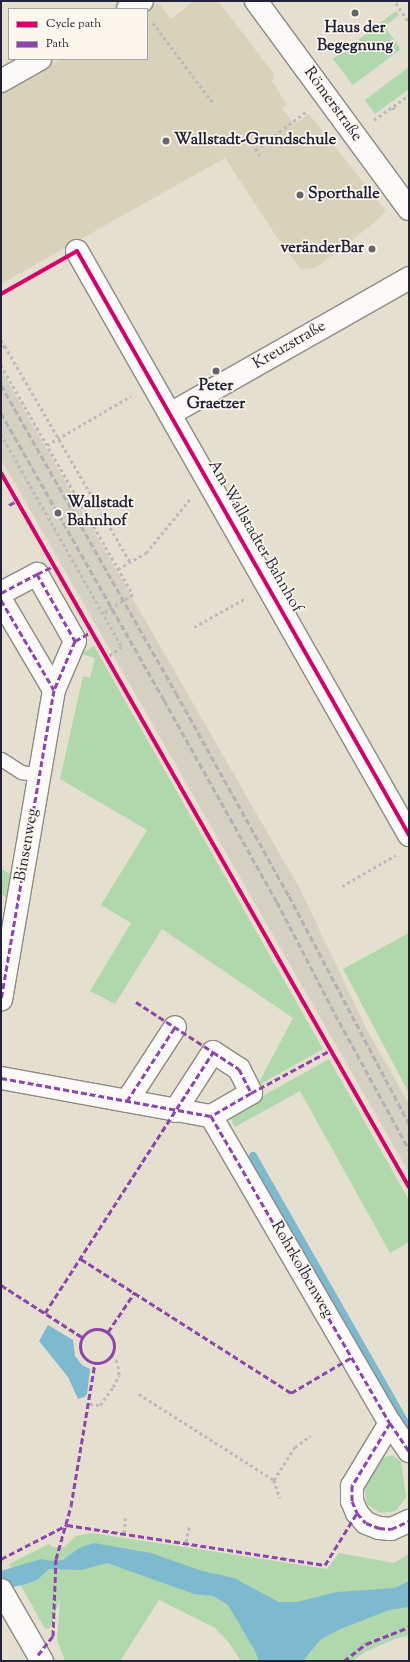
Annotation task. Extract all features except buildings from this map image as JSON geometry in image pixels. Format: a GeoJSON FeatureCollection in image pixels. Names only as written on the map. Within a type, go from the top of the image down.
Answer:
{"type":"FeatureCollection","features":[{"type":"Feature","properties":{"kind":"street"},"geometry":{"type":"LineString","coordinates":[[130,8],[142,1]]}},
{"type":"Feature","properties":{"kind":"street","name":"Römerstraße"},"geometry":{"type":"LineString","coordinates":[[256,1],[409,208]]}},
{"type":"Feature","properties":{"kind":"street"},"geometry":{"type":"LineString","coordinates":[[1,81],[38,60]]}},
{"type":"Feature","properties":{"kind":"street","name":"Am Wallstadter Bahnhof"},"geometry":{"type":"LineString","coordinates":[[77,251],[268,586],[406,843]]}},
{"type":"Feature","properties":{"kind":"street","name":"Kreuzstraße"},"geometry":{"type":"LineString","coordinates":[[170,414],[409,278]]}},
{"type":"Feature","properties":{"kind":"street","name":"Binsenweg"},"geometry":{"type":"LineString","coordinates":[[1,593],[37,574],[75,641],[54,690],[40,775],[5,956],[1,1000]]}},
{"type":"Feature","properties":{"kind":"street"},"geometry":{"type":"LineString","coordinates":[[1,600],[54,690]]}},
{"type":"Feature","properties":{"kind":"street"},"geometry":{"type":"LineString","coordinates":[[127,1101],[175,1027]]}},
{"type":"Feature","properties":{"kind":"street"},"geometry":{"type":"LineString","coordinates":[[1,1078],[175,1111],[211,1116],[251,1093],[239,1069],[213,1052],[175,1111]]}},
{"type":"Feature","properties":{"kind":"street","name":"Rohrkolbenweg"},"geometry":{"type":"LineString","coordinates":[[211,1116],[390,1423],[409,1451]]}},
{"type":"Feature","properties":{"kind":"street"},"geometry":{"type":"LineString","coordinates":[[390,1423],[352,1486],[352,1500],[357,1514],[366,1523],[379,1528],[391,1529],[409,1521]]}},
{"type":"Feature","properties":{"kind":"street"},"geometry":{"type":"LineString","coordinates":[[3,1593],[42,1661]]}},
{"type":"Feature","properties":{"kind":"lane"},"geometry":{"type":"LineString","coordinates":[[1,759],[21,772],[40,775]]}},
{"type":"Feature","properties":{"kind":"path"},"geometry":{"type":"LineString","coordinates":[[396,3],[409,22]]}},
{"type":"Feature","properties":{"kind":"path"},"geometry":{"type":"LineString","coordinates":[[157,19],[152,22],[214,104]]}},
{"type":"Feature","properties":{"kind":"path"},"geometry":{"type":"LineString","coordinates":[[354,135],[409,95]]}},
{"type":"Feature","properties":{"kind":"path"},"geometry":{"type":"LineString","coordinates":[[260,156],[255,150],[327,97]]}},
{"type":"Feature","properties":{"kind":"path"},"geometry":{"type":"LineString","coordinates":[[393,107],[396,112]]}},
{"type":"Feature","properties":{"kind":"path"},"geometry":{"type":"LineString","coordinates":[[1,340],[130,562]]}},
{"type":"Feature","properties":{"kind":"path"},"geometry":{"type":"LineString","coordinates":[[1,348],[5,346]]}},
{"type":"Feature","properties":{"kind":"path"},"geometry":{"type":"LineString","coordinates":[[1,365],[133,595],[103,614]]}},
{"type":"Feature","properties":{"kind":"path"},"geometry":{"type":"LineString","coordinates":[[47,445],[152,384]]}},
{"type":"Feature","properties":{"kind":"path"},"geometry":{"type":"LineString","coordinates":[[1,434],[122,648],[106,658]]}},
{"type":"Feature","properties":{"kind":"path"},"geometry":{"type":"LineString","coordinates":[[118,569],[146,553],[207,479]]}},
{"type":"Feature","properties":{"kind":"path"},"geometry":{"type":"LineString","coordinates":[[194,627],[268,586]]}},
{"type":"Feature","properties":{"kind":"path"},"geometry":{"type":"LineString","coordinates":[[342,886],[406,843]]}},
{"type":"Feature","properties":{"kind":"path"},"geometry":{"type":"LineString","coordinates":[[90,1404],[100,1405],[113,1387],[119,1375],[117,1362],[111,1356]]}},
{"type":"Feature","properties":{"kind":"path"},"geometry":{"type":"LineString","coordinates":[[139,1394],[274,1480],[280,1498]]}},
{"type":"Feature","properties":{"kind":"path"},"geometry":{"type":"LineString","coordinates":[[274,1480],[295,1447],[310,1436]]}},
{"type":"Feature","properties":{"kind":"path"},"geometry":{"type":"LineString","coordinates":[[124,1533],[125,1518]]}},
{"type":"Feature","properties":{"kind":"path"},"geometry":{"type":"LineString","coordinates":[[186,1542],[189,1526]]}},
{"type":"Feature","properties":{"kind":"shaded area","name":"Wallstadt-Grundschule"},"geometry":{"type":"Polygon","coordinates":[[[194,1],[218,1],[274,74],[272,81],[287,105],[282,108],[294,124],[309,114],[386,211],[370,226],[315,268],[301,269],[276,236],[225,158],[1,284],[1,93],[59,60],[148,60],[148,9],[158,3],[171,19],[194,1]]]}},
{"type":"Feature","properties":{"kind":"shaded area"},"geometry":{"type":"Polygon","coordinates":[[[1,370],[300,889],[367,1030],[409,1104],[409,1173],[1,459],[1,370]]]}},
{"type":"Feature","properties":{"kind":"green space"},"geometry":{"type":"Polygon","coordinates":[[[396,11],[399,15],[384,26],[401,49],[353,85],[333,59],[396,11]]]}},
{"type":"Feature","properties":{"kind":"green space"},"geometry":{"type":"Polygon","coordinates":[[[409,67],[409,89],[375,114],[365,100],[409,67]]]}},
{"type":"Feature","properties":{"kind":"green space"},"geometry":{"type":"Polygon","coordinates":[[[94,646],[323,1049],[257,1086],[293,1018],[162,929],[115,1004],[90,991],[131,923],[101,905],[147,830],[60,779],[83,676],[90,678],[95,658],[81,654],[94,646]]]}},
{"type":"Feature","properties":{"kind":"green space"},"geometry":{"type":"Polygon","coordinates":[[[1,869],[16,877],[13,901],[1,894],[1,869]]]}},
{"type":"Feature","properties":{"kind":"green space"},"geometry":{"type":"Polygon","coordinates":[[[409,933],[409,1093],[343,969],[409,933]]]}},
{"type":"Feature","properties":{"kind":"green space"},"geometry":{"type":"Polygon","coordinates":[[[329,1059],[409,1200],[409,1242],[390,1253],[300,1091],[235,1127],[229,1115],[329,1059]]]}},
{"type":"Feature","properties":{"kind":"green space"},"geometry":{"type":"Polygon","coordinates":[[[393,1455],[401,1462],[406,1497],[396,1511],[380,1513],[367,1504],[364,1489],[382,1458],[393,1455]]]}},
{"type":"Feature","properties":{"kind":"green space"},"geometry":{"type":"Polygon","coordinates":[[[92,1533],[327,1569],[339,1553],[394,1563],[409,1554],[409,1636],[397,1638],[365,1652],[353,1661],[241,1661],[229,1643],[215,1628],[159,1600],[120,1661],[65,1661],[57,1640],[60,1599],[50,1628],[45,1629],[9,1564],[49,1544],[53,1547],[64,1547],[76,1536],[92,1533]]]}},
{"type":"Feature","properties":{"kind":"water"},"geometry":{"type":"Polygon","coordinates":[[[48,1325],[73,1340],[75,1356],[82,1365],[90,1369],[87,1394],[84,1397],[78,1399],[68,1377],[39,1341],[48,1325]]]}},
{"type":"Feature","properties":{"kind":"water"},"geometry":{"type":"Polygon","coordinates":[[[94,1543],[151,1553],[202,1571],[234,1578],[279,1602],[297,1602],[337,1592],[395,1588],[409,1581],[409,1607],[389,1610],[338,1630],[320,1640],[303,1661],[259,1661],[254,1649],[228,1605],[213,1596],[194,1594],[107,1563],[81,1570],[49,1569],[37,1580],[23,1585],[1,1589],[1,1571],[41,1559],[51,1561],[63,1560],[79,1548],[94,1543]]]}},
{"type":"Feature","properties":{"kind":"waterway"},"geometry":{"type":"LineString","coordinates":[[253,1156],[409,1430]]}},
{"type":"Feature","properties":{"kind":"railway"},"geometry":{"type":"LineString","coordinates":[[1,385],[176,693],[289,896],[409,1124]]}},
{"type":"Feature","properties":{"kind":"railway"},"geometry":{"type":"LineString","coordinates":[[1,413],[277,902],[335,1014],[409,1150]]}},
{"type":"Feature","properties":{"kind":"marked path"},"geometry":{"type":"LineString","coordinates":[[9,505],[17,501]]}},
{"type":"Feature","properties":{"kind":"marked path"},"geometry":{"type":"LineString","coordinates":[[37,574],[54,566]]}},
{"type":"Feature","properties":{"kind":"marked path"},"geometry":{"type":"LineString","coordinates":[[1,593],[37,574],[75,641],[54,690],[1,1000]]}},
{"type":"Feature","properties":{"kind":"marked path"},"geometry":{"type":"LineString","coordinates":[[1,600],[54,690]]}},
{"type":"Feature","properties":{"kind":"marked path"},"geometry":{"type":"LineString","coordinates":[[75,641],[91,632]]}},
{"type":"Feature","properties":{"kind":"marked path"},"geometry":{"type":"LineString","coordinates":[[136,1002],[213,1052]]}},
{"type":"Feature","properties":{"kind":"marked path"},"geometry":{"type":"LineString","coordinates":[[127,1101],[175,1027]]}},
{"type":"Feature","properties":{"kind":"marked path"},"geometry":{"type":"LineString","coordinates":[[251,1093],[331,1050]]}},
{"type":"Feature","properties":{"kind":"marked path"},"geometry":{"type":"LineString","coordinates":[[45,1313],[213,1052],[239,1069],[251,1093],[211,1116]]}},
{"type":"Feature","properties":{"kind":"marked path"},"geometry":{"type":"LineString","coordinates":[[1,1078],[211,1116],[390,1423],[409,1451]]}},
{"type":"Feature","properties":{"kind":"marked path"},"geometry":{"type":"LineString","coordinates":[[81,1259],[291,1393],[352,1357]]}},
{"type":"Feature","properties":{"kind":"marked path"},"geometry":{"type":"LineString","coordinates":[[1,1285],[82,1337]]}},
{"type":"Feature","properties":{"kind":"marked path"},"geometry":{"type":"LineString","coordinates":[[108,1332],[135,1292]]}},
{"type":"Feature","properties":{"kind":"marked path"},"geometry":{"type":"LineString","coordinates":[[97,1329],[103,1330],[109,1334],[113,1340],[114,1346],[113,1352],[109,1358],[103,1362],[97,1363],[91,1362],[85,1358],[81,1352],[80,1346],[81,1340],[85,1334],[91,1330],[97,1329]]}},
{"type":"Feature","properties":{"kind":"marked path"},"geometry":{"type":"LineString","coordinates":[[38,1655],[53,1636],[56,1559],[71,1506],[95,1363]]}},
{"type":"Feature","properties":{"kind":"marked path"},"geometry":{"type":"LineString","coordinates":[[390,1423],[352,1486],[352,1501],[357,1513],[366,1523],[379,1528],[391,1529],[409,1521]]}},
{"type":"Feature","properties":{"kind":"marked path"},"geometry":{"type":"LineString","coordinates":[[1,1559],[67,1525],[325,1565],[357,1513]]}},
{"type":"Feature","properties":{"kind":"marked path"},"geometry":{"type":"LineString","coordinates":[[344,1661],[366,1644],[409,1627]]}},
{"type":"Feature","properties":{"kind":"cycle path"},"geometry":{"type":"LineString","coordinates":[[1,294],[77,251],[409,835]]}},
{"type":"Feature","properties":{"kind":"cycle path"},"geometry":{"type":"LineString","coordinates":[[1,473],[409,1187]]}},
{"type":"Feature","properties":{"kind":"place","name":"Haus der Begegnung"},"geometry":{"type":"Point","coordinates":[355,13]}},
{"type":"Feature","properties":{"kind":"place","name":"Wallstadt-Grundschule"},"geometry":{"type":"Point","coordinates":[166,141]}},
{"type":"Feature","properties":{"kind":"place","name":"Sporthalle"},"geometry":{"type":"Point","coordinates":[300,195]}},
{"type":"Feature","properties":{"kind":"place","name":"veränderBar"},"geometry":{"type":"Point","coordinates":[372,249]}},
{"type":"Feature","properties":{"kind":"place","name":"Peter Graetzer"},"geometry":{"type":"Point","coordinates":[216,371]}},
{"type":"Feature","properties":{"kind":"place","name":"Wallstadt Bahnhof"},"geometry":{"type":"Point","coordinates":[58,513]}}]}
